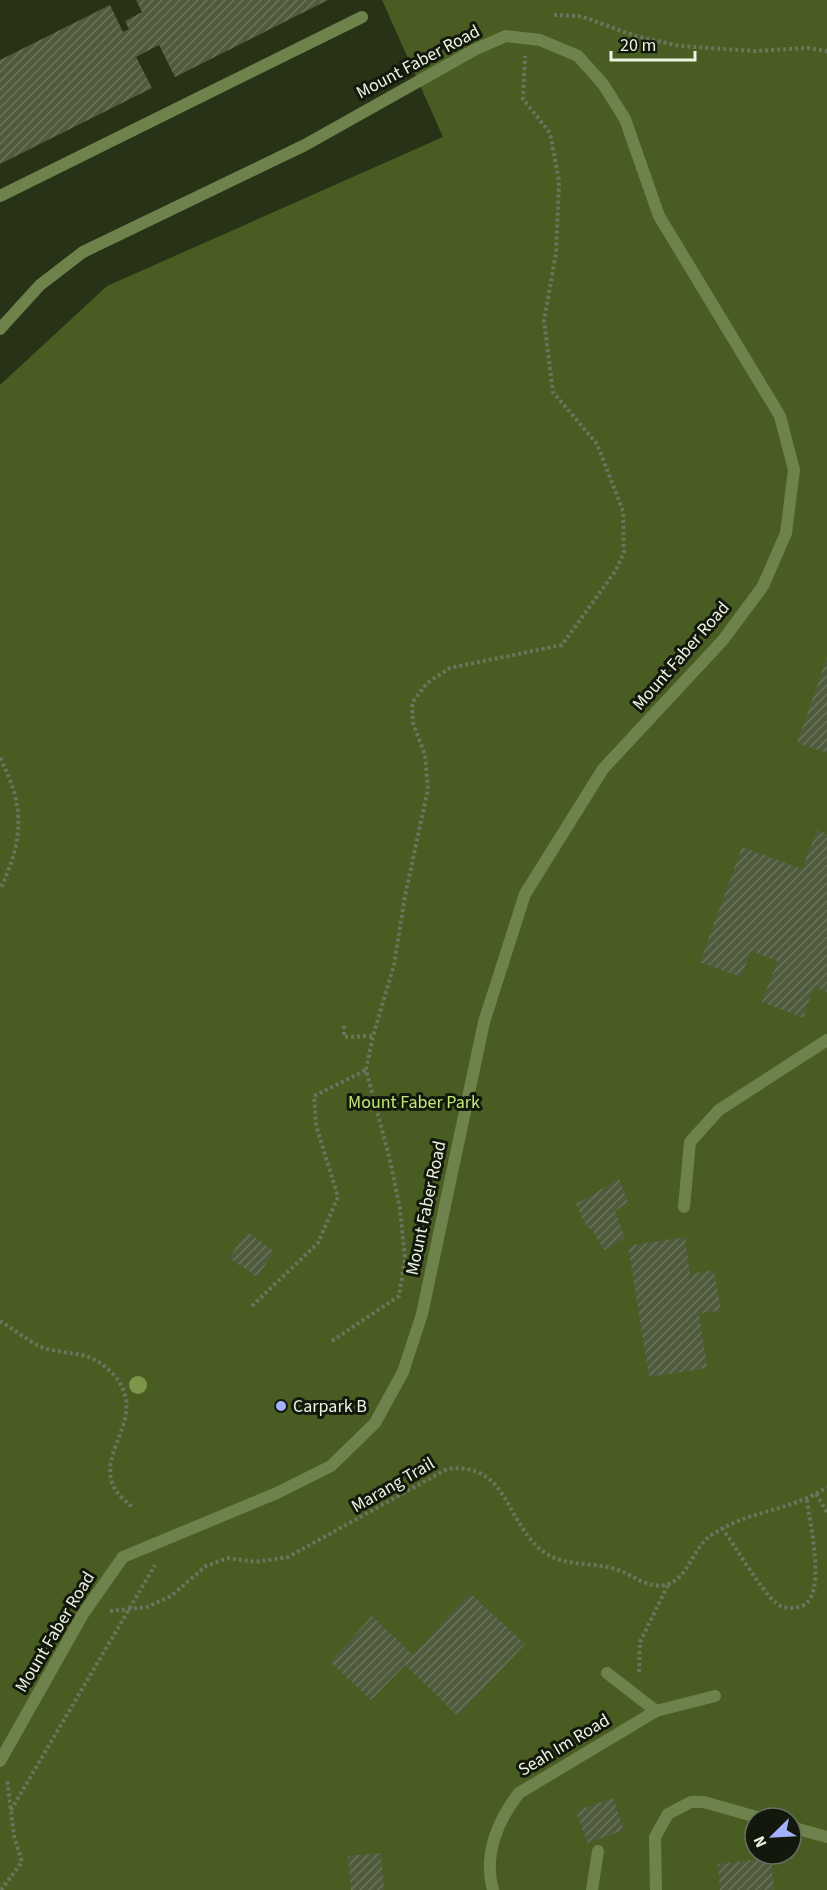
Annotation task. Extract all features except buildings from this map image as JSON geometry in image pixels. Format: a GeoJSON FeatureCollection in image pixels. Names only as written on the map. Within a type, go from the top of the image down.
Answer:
{"type":"FeatureCollection","features":[{"type":"Feature","properties":{"kind":"street"},"geometry":{"type":"LineString","coordinates":[[0,196],[362,17]]}},
{"type":"Feature","properties":{"kind":"street","name":"Mount Faber Road"},"geometry":{"type":"LineString","coordinates":[[0,329],[40,285],[83,252],[305,145],[459,57],[506,36],[540,40],[578,56],[603,84],[625,119],[659,216],[780,416],[794,470],[786,532],[763,586],[723,640],[603,769],[525,894],[484,1022],[422,1314],[403,1372],[375,1423],[332,1466],[277,1493],[123,1557],[83,1614],[0,1761]]}},
{"type":"Feature","properties":{"kind":"street"},"geometry":{"type":"LineString","coordinates":[[684,1207],[690,1142],[719,1110],[827,1040]]}},
{"type":"Feature","properties":{"kind":"street"},"geometry":{"type":"LineString","coordinates":[[607,1673],[656,1711]]}},
{"type":"Feature","properties":{"kind":"street","name":"Seah Im Road"},"geometry":{"type":"LineString","coordinates":[[493,1890],[490,1880],[494,1838],[503,1814],[519,1794],[656,1711],[715,1696]]}},
{"type":"Feature","properties":{"kind":"street"},"geometry":{"type":"LineString","coordinates":[[656,1890],[655,1837],[668,1814],[691,1802],[704,1802],[743,1813]]}},
{"type":"Feature","properties":{"kind":"street"},"geometry":{"type":"LineString","coordinates":[[803,1830],[827,1837]]}},
{"type":"Feature","properties":{"kind":"street"},"geometry":{"type":"LineString","coordinates":[[592,1890],[598,1851]]}},
{"type":"Feature","properties":{"kind":"path"},"geometry":{"type":"LineString","coordinates":[[554,15],[581,16],[635,36],[680,46],[754,51],[808,48],[827,51]]}},
{"type":"Feature","properties":{"kind":"path"},"geometry":{"type":"LineString","coordinates":[[332,1341],[399,1296],[405,1258],[400,1209],[389,1156],[366,1070],[373,1036],[394,965],[405,896],[428,789],[425,755],[413,723],[412,703],[427,683],[450,668],[562,645],[616,570],[624,552],[623,511],[597,444],[553,392],[544,321],[556,253],[559,181],[550,133],[523,99],[524,68]]}},
{"type":"Feature","properties":{"kind":"path"},"geometry":{"type":"LineString","coordinates":[[0,758],[10,777],[19,817],[15,858],[0,890]]}},
{"type":"Feature","properties":{"kind":"path"},"geometry":{"type":"LineString","coordinates":[[344,1026],[344,1037],[373,1036]]}},
{"type":"Feature","properties":{"kind":"path"},"geometry":{"type":"LineString","coordinates":[[252,1306],[318,1243],[338,1197],[316,1125],[314,1096],[366,1070]]}},
{"type":"Feature","properties":{"kind":"path"},"geometry":{"type":"LineString","coordinates":[[0,1322],[41,1347],[76,1352],[96,1360],[111,1373],[123,1390],[128,1410],[109,1466],[110,1479],[116,1491],[133,1507]]}},
{"type":"Feature","properties":{"kind":"path","name":"Marang Trail"},"geometry":{"type":"LineString","coordinates":[[129,1610],[147,1607],[171,1596],[206,1566],[228,1558],[255,1562],[288,1557],[447,1469],[462,1467],[489,1476],[532,1541],[544,1552],[565,1562],[597,1564],[620,1570],[650,1585],[668,1585]]}},
{"type":"Feature","properties":{"kind":"path"},"geometry":{"type":"LineString","coordinates":[[639,1696],[640,1642],[668,1585],[682,1575],[695,1551],[707,1538],[745,1516],[807,1500],[827,1487]]}},
{"type":"Feature","properties":{"kind":"path"},"geometry":{"type":"LineString","coordinates":[[816,1494],[827,1512]]}},
{"type":"Feature","properties":{"kind":"path"},"geometry":{"type":"LineString","coordinates":[[722,1528],[775,1603],[790,1609],[798,1608],[812,1600],[819,1584],[807,1500]]}},
{"type":"Feature","properties":{"kind":"path"},"geometry":{"type":"LineString","coordinates":[[2,1887],[22,1862],[14,1836],[11,1810],[159,1557]]}},
{"type":"Feature","properties":{"kind":"green space","name":"Mount Faber Park"},"geometry":{"type":"Polygon","coordinates":[[[382,0],[827,0],[827,1890],[0,1890],[0,385],[107,286],[443,137],[382,0]]]}},
{"type":"Feature","properties":{"kind":"place","name":"Carpark B"},"geometry":{"type":"Point","coordinates":[281,1406]}}]}
